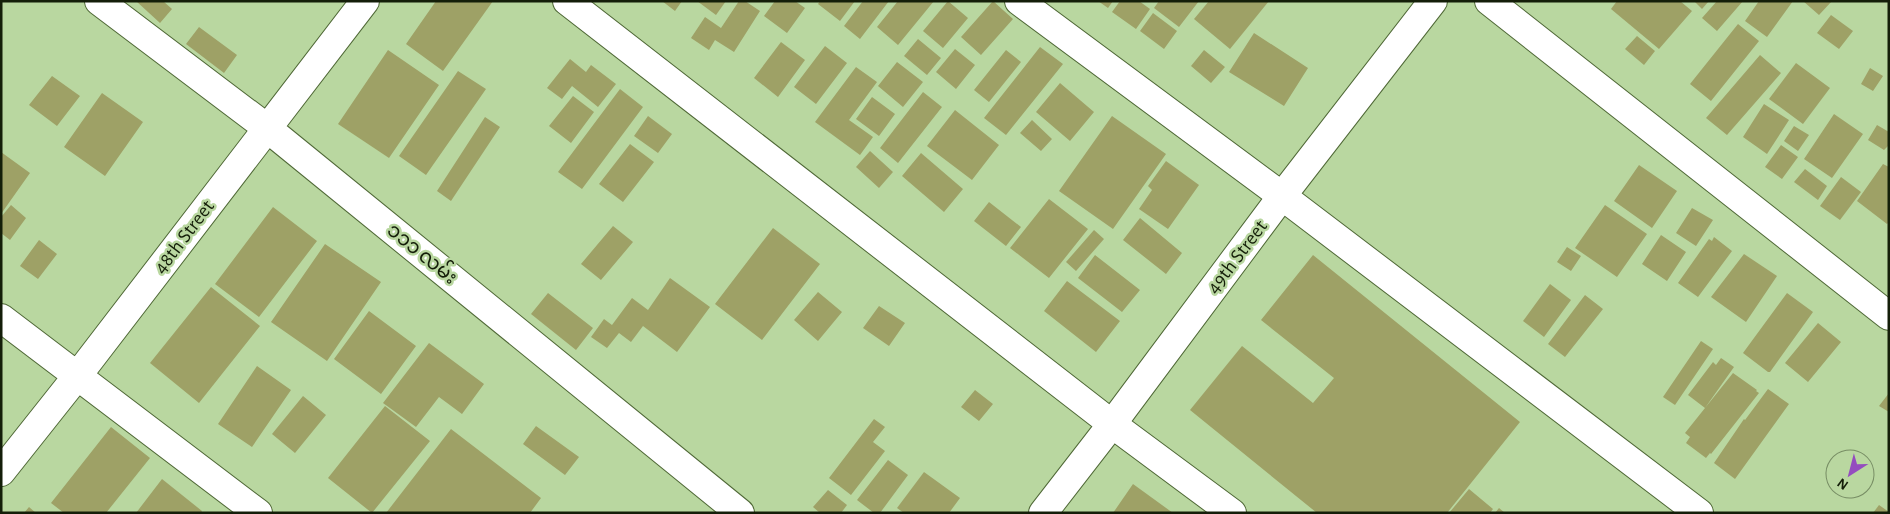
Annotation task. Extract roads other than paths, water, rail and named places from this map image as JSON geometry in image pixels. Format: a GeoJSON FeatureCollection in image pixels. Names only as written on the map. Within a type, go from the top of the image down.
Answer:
{"type":"FeatureCollection","features":[{"type":"Feature","properties":{"kind":"street","name":"၁၁၁ လမ်း"},"geometry":{"type":"LineString","coordinates":[[98,1],[267,128],[740,513]]}},
{"type":"Feature","properties":{"kind":"street","name":"48th Street"},"geometry":{"type":"LineString","coordinates":[[1,472],[78,375],[365,1]]}},
{"type":"Feature","properties":{"kind":"street"},"geometry":{"type":"LineString","coordinates":[[567,1],[1112,424],[1232,513]]}},
{"type":"Feature","properties":{"kind":"street"},"geometry":{"type":"LineString","coordinates":[[1019,1],[1282,196],[1699,513]]}},
{"type":"Feature","properties":{"kind":"street","name":"49th Street"},"geometry":{"type":"LineString","coordinates":[[1043,513],[1112,424],[1282,196],[1433,1]]}},
{"type":"Feature","properties":{"kind":"street"},"geometry":{"type":"LineString","coordinates":[[1489,1],[1889,316]]}},
{"type":"Feature","properties":{"kind":"street"},"geometry":{"type":"LineString","coordinates":[[1,318],[258,513]]}}]}
